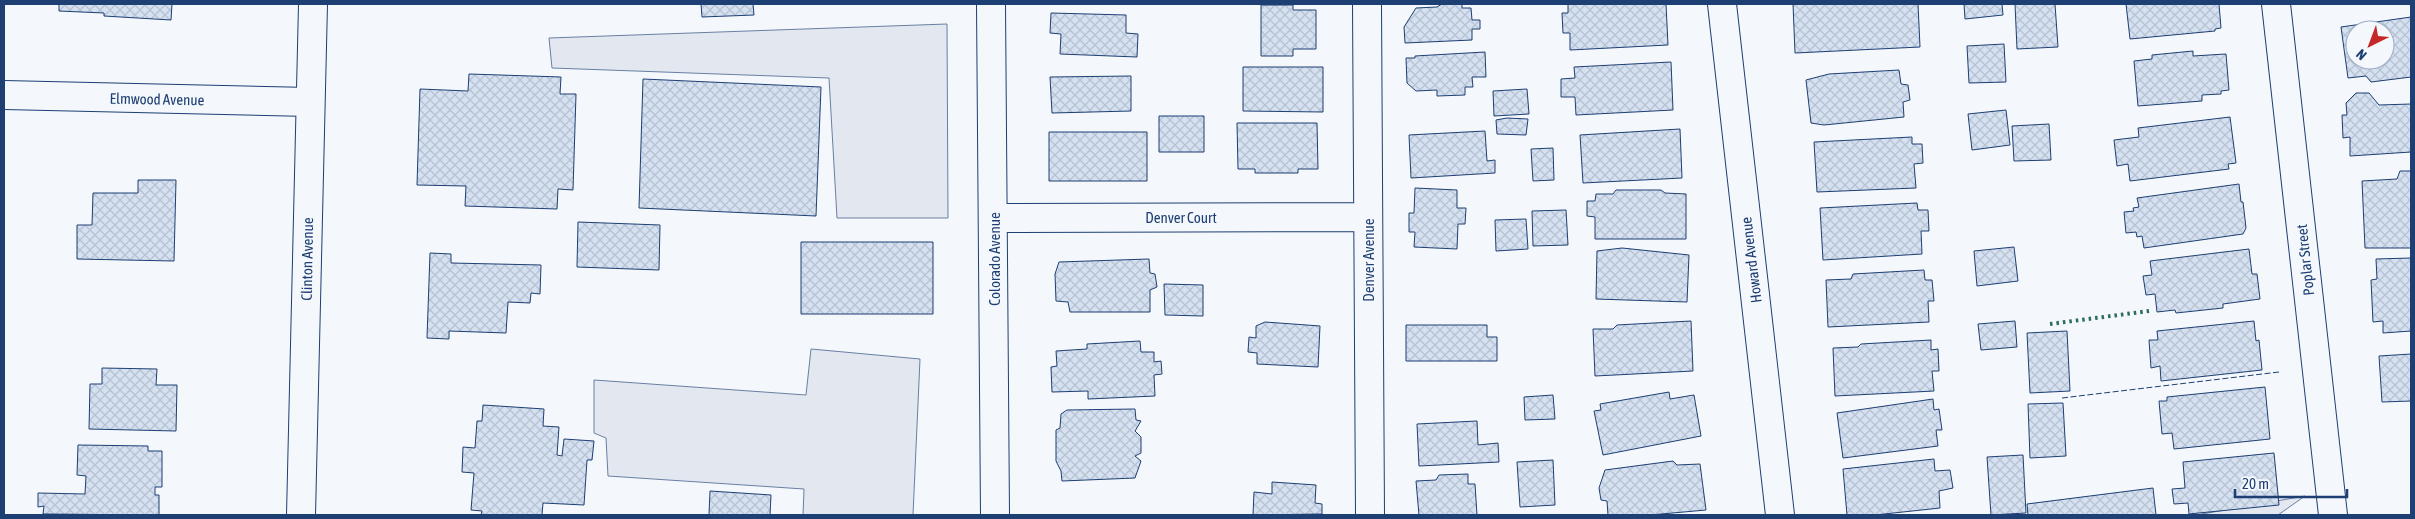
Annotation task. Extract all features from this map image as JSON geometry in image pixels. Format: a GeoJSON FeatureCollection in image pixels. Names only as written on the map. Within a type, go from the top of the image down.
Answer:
{"type":"FeatureCollection","features":[{"type":"Feature","properties":{"kind":"street","name":"Clinton Avenue"},"geometry":{"type":"LineString","coordinates":[[301,515],[310,102],[314,4]]}},
{"type":"Feature","properties":{"kind":"street","name":"Colorado Avenue"},"geometry":{"type":"LineString","coordinates":[[990,4],[994,218],[995,515]]}},
{"type":"Feature","properties":{"kind":"street","name":"Denver Avenue"},"geometry":{"type":"LineString","coordinates":[[1367,4],[1370,515]]}},
{"type":"Feature","properties":{"kind":"street","name":"Howard Avenue"},"geometry":{"type":"LineString","coordinates":[[1722,4],[1780,515]]}},
{"type":"Feature","properties":{"kind":"street","name":"Poplar Street"},"geometry":{"type":"LineString","coordinates":[[2276,4],[2333,515]]}},
{"type":"Feature","properties":{"kind":"street","name":"Elmwood Avenue"},"geometry":{"type":"LineString","coordinates":[[4,95],[310,102]]}},
{"type":"Feature","properties":{"kind":"street","name":"Denver Court"},"geometry":{"type":"LineString","coordinates":[[994,218],[1368,217]]}},
{"type":"Feature","properties":{"kind":"shaded area"},"geometry":{"type":"Polygon","coordinates":[[[947,24],[948,218],[837,218],[829,78],[552,68],[549,38],[947,24]]]}},
{"type":"Feature","properties":{"kind":"shaded area"},"geometry":{"type":"Polygon","coordinates":[[[811,349],[920,359],[913,515],[803,515],[804,489],[608,476],[606,438],[594,433],[594,380],[806,395],[811,349]]]}},
{"type":"Feature","properties":{"kind":"shaded area"},"geometry":{"type":"Polygon","coordinates":[[[2305,496],[2278,515],[2196,515],[2305,496]]]}},
{"type":"Feature","properties":{"kind":"building"},"geometry":{"type":"Polygon","coordinates":[[[59,4],[172,4],[171,20],[104,16],[104,13],[59,11],[59,4]]]}},
{"type":"Feature","properties":{"kind":"building"},"geometry":{"type":"Polygon","coordinates":[[[701,4],[753,4],[754,15],[702,17],[701,4]]]}},
{"type":"Feature","properties":{"kind":"building"},"geometry":{"type":"Polygon","coordinates":[[[1442,4],[1462,4],[1462,8],[1471,8],[1472,20],[1480,20],[1480,29],[1472,29],[1472,40],[1405,43],[1404,27],[1416,8],[1437,7],[1442,4]]]}},
{"type":"Feature","properties":{"kind":"building"},"geometry":{"type":"Polygon","coordinates":[[[1568,4],[1666,4],[1668,45],[1570,50],[1570,33],[1563,33],[1562,13],[1568,13],[1568,4]]]}},
{"type":"Feature","properties":{"kind":"building"},"geometry":{"type":"Polygon","coordinates":[[[1793,4],[1918,4],[1920,47],[1795,53],[1793,4]]]}},
{"type":"Feature","properties":{"kind":"building"},"geometry":{"type":"Polygon","coordinates":[[[1964,4],[2002,4],[2003,15],[1965,19],[1964,4]]]}},
{"type":"Feature","properties":{"kind":"building"},"geometry":{"type":"Polygon","coordinates":[[[2015,4],[2055,4],[2058,47],[2017,49],[2015,4]]]}},
{"type":"Feature","properties":{"kind":"building"},"geometry":{"type":"Polygon","coordinates":[[[2126,4],[2219,4],[2221,28],[2215,29],[2215,31],[2130,39],[2126,4]]]}},
{"type":"Feature","properties":{"kind":"building"},"geometry":{"type":"Polygon","coordinates":[[[1261,5],[1293,5],[1293,10],[1316,10],[1316,49],[1293,49],[1293,56],[1261,56],[1261,5]]]}},
{"type":"Feature","properties":{"kind":"building"},"geometry":{"type":"Polygon","coordinates":[[[1051,13],[1126,15],[1126,33],[1138,34],[1137,57],[1060,54],[1061,34],[1050,33],[1051,13]]]}},
{"type":"Feature","properties":{"kind":"building"},"geometry":{"type":"Polygon","coordinates":[[[2411,17],[2411,77],[2371,82],[2366,76],[2348,78],[2347,70],[2395,70],[2395,20],[2390,20],[2411,17]]]}},
{"type":"Feature","properties":{"kind":"building"},"geometry":{"type":"Polygon","coordinates":[[[2345,26],[2345,56],[2341,27],[2345,26]]]}},
{"type":"Feature","properties":{"kind":"building"},"geometry":{"type":"Polygon","coordinates":[[[2004,44],[2006,82],[1969,83],[1967,46],[2004,44]]]}},
{"type":"Feature","properties":{"kind":"building"},"geometry":{"type":"Polygon","coordinates":[[[2193,51],[2193,56],[2226,54],[2229,90],[2221,91],[2221,94],[2202,95],[2202,101],[2138,106],[2134,61],[2152,59],[2152,55],[2193,51]]]}},
{"type":"Feature","properties":{"kind":"building"},"geometry":{"type":"Polygon","coordinates":[[[1485,52],[1486,77],[1472,77],[1473,87],[1465,87],[1465,95],[1437,96],[1437,90],[1416,91],[1407,83],[1406,58],[1485,52]]]}},
{"type":"Feature","properties":{"kind":"building"},"geometry":{"type":"Polygon","coordinates":[[[1671,62],[1673,110],[1576,115],[1575,97],[1561,97],[1561,79],[1575,78],[1574,67],[1671,62]]]}},
{"type":"Feature","properties":{"kind":"building"},"geometry":{"type":"Polygon","coordinates":[[[1243,67],[1323,67],[1323,112],[1243,111],[1243,67]]]}},
{"type":"Feature","properties":{"kind":"building"},"geometry":{"type":"Polygon","coordinates":[[[1899,70],[1901,84],[1908,85],[1910,100],[1903,102],[1904,117],[1824,125],[1811,123],[1806,80],[1829,74],[1899,70]]]}},
{"type":"Feature","properties":{"kind":"building"},"geometry":{"type":"Polygon","coordinates":[[[469,74],[561,77],[560,94],[576,94],[573,190],[558,189],[557,209],[465,206],[466,186],[417,185],[420,89],[468,91],[469,74]]]}},
{"type":"Feature","properties":{"kind":"building"},"geometry":{"type":"Polygon","coordinates":[[[1131,76],[1131,111],[1052,113],[1050,77],[1131,76]]]}},
{"type":"Feature","properties":{"kind":"building"},"geometry":{"type":"Polygon","coordinates":[[[643,79],[821,87],[816,216],[639,208],[643,79]]]}},
{"type":"Feature","properties":{"kind":"building"},"geometry":{"type":"Polygon","coordinates":[[[1527,89],[1529,114],[1494,116],[1493,91],[1527,89]]]}},
{"type":"Feature","properties":{"kind":"building"},"geometry":{"type":"Polygon","coordinates":[[[2356,93],[2369,93],[2379,105],[2411,104],[2411,152],[2350,156],[2350,137],[2343,138],[2342,115],[2347,115],[2346,103],[2356,93]]]}},
{"type":"Feature","properties":{"kind":"building"},"geometry":{"type":"Polygon","coordinates":[[[2006,110],[2010,145],[1972,150],[1968,114],[2006,110]]]}},
{"type":"Feature","properties":{"kind":"building"},"geometry":{"type":"Polygon","coordinates":[[[1159,116],[1204,116],[1204,152],[1159,152],[1159,116]]]}},
{"type":"Feature","properties":{"kind":"building"},"geometry":{"type":"Polygon","coordinates":[[[2230,117],[2236,163],[2228,164],[2229,169],[2130,181],[2128,164],[2117,166],[2114,140],[2139,137],[2138,128],[2230,117]]]}},
{"type":"Feature","properties":{"kind":"building"},"geometry":{"type":"Polygon","coordinates":[[[1507,118],[1528,119],[1526,135],[1497,134],[1496,120],[1507,118]]]}},
{"type":"Feature","properties":{"kind":"building"},"geometry":{"type":"Polygon","coordinates":[[[1237,123],[1317,123],[1318,169],[1298,169],[1298,173],[1255,173],[1255,169],[1238,169],[1237,123]]]}},
{"type":"Feature","properties":{"kind":"building"},"geometry":{"type":"Polygon","coordinates":[[[2049,124],[2051,160],[2014,161],[2012,126],[2049,124]]]}},
{"type":"Feature","properties":{"kind":"building"},"geometry":{"type":"Polygon","coordinates":[[[1680,129],[1682,178],[1583,183],[1580,135],[1680,129]]]}},
{"type":"Feature","properties":{"kind":"building"},"geometry":{"type":"Polygon","coordinates":[[[1485,131],[1487,161],[1495,160],[1495,173],[1411,178],[1409,135],[1485,131]]]}},
{"type":"Feature","properties":{"kind":"building"},"geometry":{"type":"Polygon","coordinates":[[[1049,132],[1147,132],[1147,181],[1049,181],[1049,132]]]}},
{"type":"Feature","properties":{"kind":"building"},"geometry":{"type":"Polygon","coordinates":[[[1912,137],[1912,144],[1922,144],[1923,163],[1914,164],[1916,188],[1817,192],[1814,142],[1912,137]]]}},
{"type":"Feature","properties":{"kind":"building"},"geometry":{"type":"Polygon","coordinates":[[[1553,148],[1554,180],[1533,181],[1531,149],[1553,148]]]}},
{"type":"Feature","properties":{"kind":"building"},"geometry":{"type":"Polygon","coordinates":[[[2400,171],[2411,171],[2411,248],[2365,248],[2362,181],[2397,179],[2400,171]]]}},
{"type":"Feature","properties":{"kind":"building"},"geometry":{"type":"Polygon","coordinates":[[[138,180],[176,180],[174,261],[77,259],[77,225],[92,225],[93,193],[138,193],[138,180]]]}},
{"type":"Feature","properties":{"kind":"building"},"geometry":{"type":"Polygon","coordinates":[[[2239,184],[2246,228],[2243,234],[2144,248],[2142,236],[2137,237],[2136,232],[2126,233],[2124,212],[2134,211],[2133,208],[2139,207],[2137,198],[2239,184]]]}},
{"type":"Feature","properties":{"kind":"building"},"geometry":{"type":"Polygon","coordinates":[[[1415,188],[1457,190],[1457,208],[1466,208],[1465,224],[1458,224],[1457,249],[1414,247],[1415,232],[1409,232],[1409,213],[1414,213],[1415,188]]]}},
{"type":"Feature","properties":{"kind":"building"},"geometry":{"type":"Polygon","coordinates":[[[1616,190],[1661,190],[1665,193],[1686,194],[1686,239],[1595,239],[1595,217],[1587,216],[1587,201],[1595,201],[1596,194],[1613,194],[1616,190]]]}},
{"type":"Feature","properties":{"kind":"building"},"geometry":{"type":"Polygon","coordinates":[[[1917,203],[1918,210],[1928,210],[1929,231],[1921,231],[1922,254],[1823,260],[1820,208],[1917,203]]]}},
{"type":"Feature","properties":{"kind":"building"},"geometry":{"type":"Polygon","coordinates":[[[1566,210],[1568,245],[1533,246],[1532,211],[1566,210]]]}},
{"type":"Feature","properties":{"kind":"building"},"geometry":{"type":"Polygon","coordinates":[[[1526,219],[1528,249],[1496,251],[1495,220],[1526,219]]]}},
{"type":"Feature","properties":{"kind":"building"},"geometry":{"type":"Polygon","coordinates":[[[578,222],[660,225],[659,270],[577,267],[578,222]]]}},
{"type":"Feature","properties":{"kind":"building"},"geometry":{"type":"Polygon","coordinates":[[[801,242],[933,242],[933,314],[801,314],[801,242]]]}},
{"type":"Feature","properties":{"kind":"building"},"geometry":{"type":"Polygon","coordinates":[[[2014,247],[2018,281],[1977,286],[1974,251],[2014,247]]]}},
{"type":"Feature","properties":{"kind":"building"},"geometry":{"type":"Polygon","coordinates":[[[1622,248],[1689,255],[1687,302],[1596,299],[1597,251],[1622,248]]]}},
{"type":"Feature","properties":{"kind":"building"},"geometry":{"type":"Polygon","coordinates":[[[2249,249],[2252,274],[2257,274],[2260,299],[2223,304],[2223,308],[2176,313],[2175,310],[2157,312],[2155,294],[2146,295],[2143,276],[2152,275],[2150,261],[2249,249]]]}},
{"type":"Feature","properties":{"kind":"building"},"geometry":{"type":"Polygon","coordinates":[[[430,253],[451,254],[451,263],[541,265],[540,294],[531,293],[530,303],[508,302],[506,333],[449,331],[449,339],[427,338],[430,253]]]}},
{"type":"Feature","properties":{"kind":"building"},"geometry":{"type":"Polygon","coordinates":[[[2411,258],[2411,331],[2383,333],[2383,321],[2373,322],[2371,280],[2377,279],[2376,259],[2411,258]]]}},
{"type":"Feature","properties":{"kind":"building"},"geometry":{"type":"Polygon","coordinates":[[[1149,259],[1150,273],[1155,274],[1157,287],[1150,290],[1150,312],[1070,312],[1068,302],[1056,301],[1055,274],[1059,262],[1149,259]]]}},
{"type":"Feature","properties":{"kind":"building"},"geometry":{"type":"Polygon","coordinates":[[[1924,270],[1925,280],[1932,280],[1934,301],[1928,301],[1929,322],[1828,327],[1826,280],[1851,279],[1853,274],[1924,270]]]}},
{"type":"Feature","properties":{"kind":"building"},"geometry":{"type":"Polygon","coordinates":[[[1164,284],[1203,285],[1203,316],[1165,315],[1164,284]]]}},
{"type":"Feature","properties":{"kind":"building"},"geometry":{"type":"Polygon","coordinates":[[[1691,321],[1693,371],[1595,376],[1593,329],[1613,329],[1617,325],[1691,321]]]}},
{"type":"Feature","properties":{"kind":"building"},"geometry":{"type":"Polygon","coordinates":[[[2015,321],[2017,347],[1981,350],[1978,324],[2015,321]]]}},
{"type":"Feature","properties":{"kind":"building"},"geometry":{"type":"Polygon","coordinates":[[[2254,321],[2256,341],[2259,340],[2262,370],[2161,381],[2160,366],[2151,368],[2149,340],[2158,340],[2157,331],[2254,321]]]}},
{"type":"Feature","properties":{"kind":"building"},"geometry":{"type":"Polygon","coordinates":[[[1265,322],[1320,326],[1318,367],[1257,364],[1257,353],[1248,352],[1249,337],[1256,338],[1256,326],[1265,322]]]}},
{"type":"Feature","properties":{"kind":"building"},"geometry":{"type":"Polygon","coordinates":[[[1406,325],[1487,325],[1487,337],[1497,337],[1497,361],[1406,361],[1406,325]]]}},
{"type":"Feature","properties":{"kind":"building"},"geometry":{"type":"Polygon","coordinates":[[[2067,331],[2070,391],[2030,393],[2027,333],[2067,331]]]}},
{"type":"Feature","properties":{"kind":"building"},"geometry":{"type":"Polygon","coordinates":[[[1931,340],[1931,350],[1938,349],[1939,371],[1932,371],[1934,391],[1835,396],[1833,348],[1858,347],[1861,344],[1931,340]]]}},
{"type":"Feature","properties":{"kind":"building"},"geometry":{"type":"Polygon","coordinates":[[[1140,341],[1141,352],[1154,352],[1154,362],[1161,361],[1162,374],[1154,375],[1155,396],[1088,399],[1088,391],[1052,392],[1051,367],[1057,366],[1056,351],[1087,349],[1087,344],[1140,341]]]}},
{"type":"Feature","properties":{"kind":"building"},"geometry":{"type":"Polygon","coordinates":[[[2411,354],[2411,401],[2382,402],[2379,356],[2411,354]]]}},
{"type":"Feature","properties":{"kind":"building"},"geometry":{"type":"Polygon","coordinates":[[[102,368],[157,369],[156,385],[177,385],[176,431],[89,429],[90,384],[102,384],[102,368]]]}},
{"type":"Feature","properties":{"kind":"building"},"geometry":{"type":"Polygon","coordinates":[[[2265,387],[2270,439],[2174,449],[2172,433],[2162,434],[2159,401],[2167,401],[2167,397],[2265,387]]]}},
{"type":"Feature","properties":{"kind":"building"},"geometry":{"type":"Polygon","coordinates":[[[1669,392],[1670,399],[1694,395],[1701,436],[1603,455],[1594,411],[1601,410],[1600,404],[1669,392]]]}},
{"type":"Feature","properties":{"kind":"building"},"geometry":{"type":"Polygon","coordinates":[[[1553,395],[1555,419],[1525,420],[1524,397],[1553,395]]]}},
{"type":"Feature","properties":{"kind":"building"},"geometry":{"type":"Polygon","coordinates":[[[1933,399],[1934,410],[1939,409],[1942,430],[1936,430],[1938,446],[1843,458],[1837,413],[1933,399]]]}},
{"type":"Feature","properties":{"kind":"building"},"geometry":{"type":"Polygon","coordinates":[[[2063,403],[2066,456],[2030,458],[2028,404],[2063,403]]]}},
{"type":"Feature","properties":{"kind":"building"},"geometry":{"type":"Polygon","coordinates":[[[483,405],[544,409],[543,426],[559,427],[557,455],[562,456],[564,439],[594,441],[592,460],[587,460],[584,505],[543,503],[542,515],[481,515],[482,511],[471,510],[474,473],[462,472],[463,447],[475,448],[477,421],[482,421],[483,405]]]}},
{"type":"Feature","properties":{"kind":"building"},"geometry":{"type":"Polygon","coordinates":[[[1135,409],[1136,420],[1141,421],[1135,431],[1141,437],[1141,453],[1135,456],[1141,461],[1135,478],[1062,481],[1061,471],[1056,461],[1056,430],[1060,428],[1061,414],[1067,410],[1135,409]]]}},
{"type":"Feature","properties":{"kind":"building"},"geometry":{"type":"Polygon","coordinates":[[[1477,421],[1478,445],[1498,443],[1499,462],[1419,466],[1417,424],[1477,421]]]}},
{"type":"Feature","properties":{"kind":"building"},"geometry":{"type":"Polygon","coordinates":[[[78,445],[148,446],[148,451],[162,451],[162,487],[155,487],[155,495],[159,495],[159,515],[43,514],[44,506],[38,507],[38,493],[85,494],[86,476],[77,475],[78,445]]]}},
{"type":"Feature","properties":{"kind":"building"},"geometry":{"type":"Polygon","coordinates":[[[2274,453],[2279,505],[2189,514],[2188,503],[2174,504],[2172,489],[2185,488],[2183,462],[2274,453]]]}},
{"type":"Feature","properties":{"kind":"building"},"geometry":{"type":"Polygon","coordinates":[[[2023,455],[2026,513],[1991,515],[1987,457],[2023,455]]]}},
{"type":"Feature","properties":{"kind":"building"},"geometry":{"type":"Polygon","coordinates":[[[1934,459],[1935,471],[1950,470],[1953,488],[1939,491],[1940,508],[1875,515],[1847,515],[1843,469],[1934,459]]]}},
{"type":"Feature","properties":{"kind":"building"},"geometry":{"type":"Polygon","coordinates":[[[1553,460],[1555,505],[1520,507],[1517,462],[1553,460]]]}},
{"type":"Feature","properties":{"kind":"building"},"geometry":{"type":"Polygon","coordinates":[[[1673,461],[1677,465],[1700,464],[1706,510],[1650,515],[1608,515],[1607,501],[1601,500],[1599,488],[1605,470],[1673,461]]]}},
{"type":"Feature","properties":{"kind":"building"},"geometry":{"type":"Polygon","coordinates":[[[1468,474],[1468,484],[1475,484],[1477,515],[1419,515],[1416,481],[1436,480],[1439,475],[1468,474]]]}},
{"type":"Feature","properties":{"kind":"building"},"geometry":{"type":"Polygon","coordinates":[[[1272,482],[1316,485],[1315,503],[1322,504],[1322,514],[1253,515],[1254,492],[1272,494],[1272,482]]]}},
{"type":"Feature","properties":{"kind":"building"},"geometry":{"type":"Polygon","coordinates":[[[2153,488],[2156,515],[2028,515],[2027,504],[2153,488]]]}},
{"type":"Feature","properties":{"kind":"building"},"geometry":{"type":"Polygon","coordinates":[[[710,491],[771,495],[770,515],[709,515],[710,491]]]}},
{"type":"Feature","properties":{"kind":"hedge"},"geometry":{"type":"LineString","coordinates":[[2050,324],[2149,311]]}},
{"type":"Feature","properties":{"kind":"fence"},"geometry":{"type":"LineString","coordinates":[[2062,398],[2279,372]]}}]}
